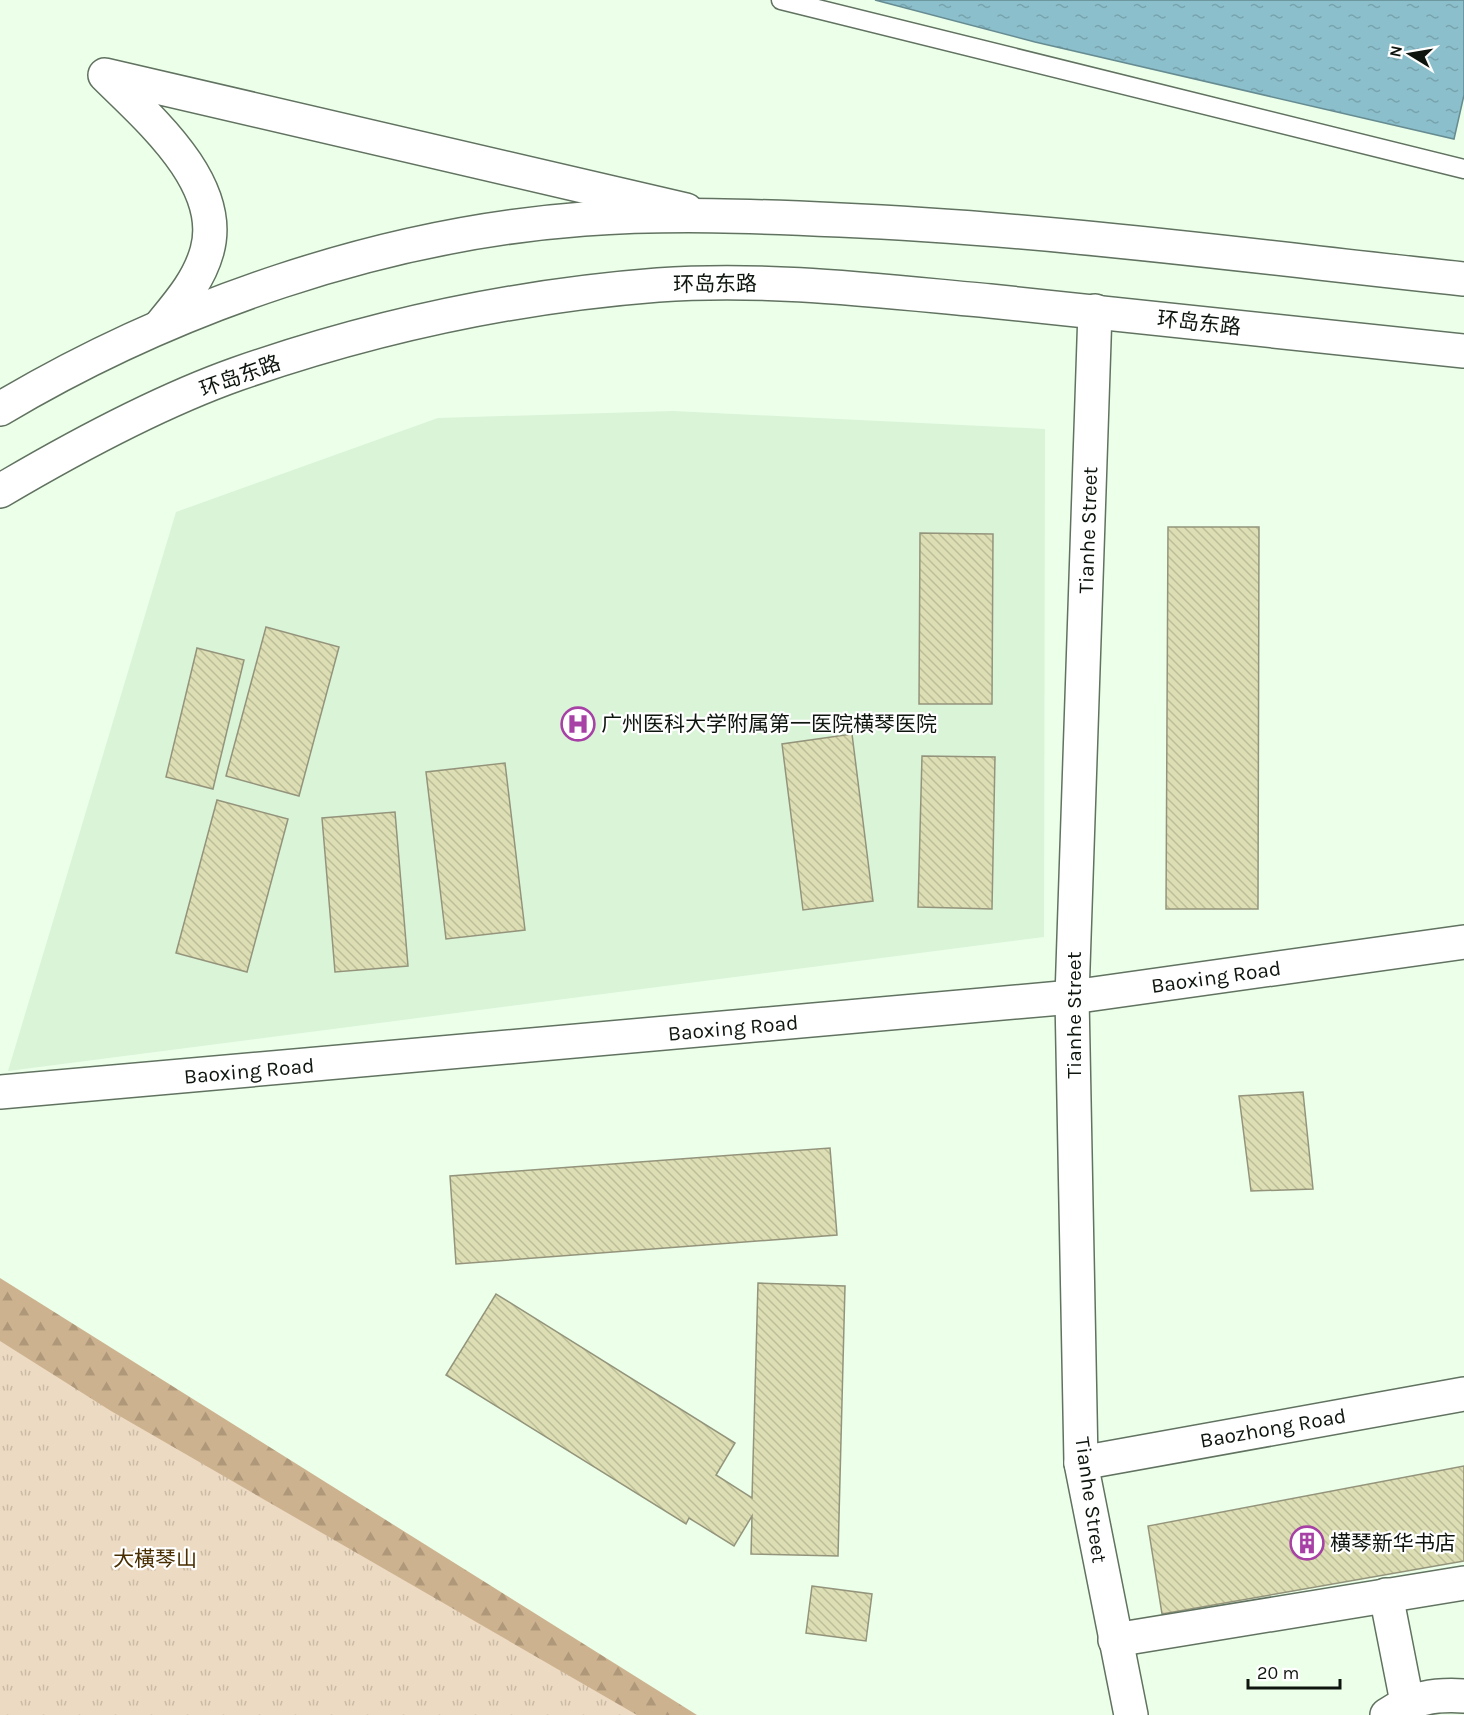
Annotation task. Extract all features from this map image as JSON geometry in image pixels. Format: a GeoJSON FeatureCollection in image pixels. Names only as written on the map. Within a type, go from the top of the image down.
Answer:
{"type":"FeatureCollection","features":[{"type":"Feature","properties":{"kind":"street"},"geometry":{"type":"LineString","coordinates":[[161,325],[189,291],[207,250],[210,222],[203,191],[161,131],[105,75],[711,216]]}},
{"type":"Feature","properties":{"kind":"street"},"geometry":{"type":"LineString","coordinates":[[0,409],[43,384],[161,325],[299,275],[479,232],[584,219],[711,216],[903,222],[1013,231],[1464,279]]}},
{"type":"Feature","properties":{"kind":"street","name":"环岛东路"},"geometry":{"type":"LineString","coordinates":[[0,491],[57,457],[234,375],[324,346],[434,318],[552,298],[659,285],[828,286],[1095,311],[1464,351]]}},
{"type":"Feature","properties":{"kind":"street","name":"Tianhe Street"},"geometry":{"type":"LineString","coordinates":[[1095,311],[1072,997],[1082,1463],[1114,1640],[1131,1715]]}},
{"type":"Feature","properties":{"kind":"street","name":"Baoxing Road"},"geometry":{"type":"LineString","coordinates":[[0,1092],[1072,997],[1464,942]]}},
{"type":"Feature","properties":{"kind":"street","name":"Baozhong Road"},"geometry":{"type":"LineString","coordinates":[[1082,1463],[1464,1394]]}},
{"type":"Feature","properties":{"kind":"street"},"geometry":{"type":"LineString","coordinates":[[1114,1640],[1464,1582]]}},
{"type":"Feature","properties":{"kind":"street"},"geometry":{"type":"LineString","coordinates":[[1386,1595],[1397,1709],[1437,1694],[1464,1696]]}},
{"type":"Feature","properties":{"kind":"lane"},"geometry":{"type":"LineString","coordinates":[[781,0],[1464,169]]}},
{"type":"Feature","properties":{"kind":"shaded area","name":"广州医科大学附属第一医院横琴医院"},"geometry":{"type":"Polygon","coordinates":[[[673,411],[1045,429],[1044,937],[8,1071],[176,512],[438,418],[673,411]]]}},
{"type":"Feature","properties":{"kind":"green space","name":"大橫琴山"},"geometry":{"type":"Polygon","coordinates":[[[0,1278],[697,1715],[0,1715],[0,1278]]]}},
{"type":"Feature","properties":{"kind":"green space","name":"大橫琴山"},"geometry":{"type":"Polygon","coordinates":[[[0,1341],[111,1411],[637,1715],[0,1715],[0,1341]]]}},
{"type":"Feature","properties":{"kind":"water"},"geometry":{"type":"Polygon","coordinates":[[[875,0],[1464,0],[1464,95],[1454,139],[1035,42],[875,0]]]}},
{"type":"Feature","properties":{"kind":"building"},"geometry":{"type":"Polygon","coordinates":[[[1168,527],[1259,527],[1258,909],[1166,909],[1168,527]]]}},
{"type":"Feature","properties":{"kind":"building"},"geometry":{"type":"Polygon","coordinates":[[[920,533],[993,534],[992,704],[919,704],[920,533]]]}},
{"type":"Feature","properties":{"kind":"building"},"geometry":{"type":"Polygon","coordinates":[[[266,627],[339,647],[299,796],[226,776],[266,627]]]}},
{"type":"Feature","properties":{"kind":"building"},"geometry":{"type":"Polygon","coordinates":[[[197,648],[244,660],[213,789],[166,777],[197,648]]]}},
{"type":"Feature","properties":{"kind":"building"},"geometry":{"type":"Polygon","coordinates":[[[852,734],[873,901],[803,910],[782,744],[852,734]]]}},
{"type":"Feature","properties":{"kind":"building"},"geometry":{"type":"Polygon","coordinates":[[[922,756],[995,757],[992,909],[918,907],[922,756]]]}},
{"type":"Feature","properties":{"kind":"building"},"geometry":{"type":"Polygon","coordinates":[[[505,763],[525,930],[446,939],[426,772],[505,763]]]}},
{"type":"Feature","properties":{"kind":"building"},"geometry":{"type":"Polygon","coordinates":[[[217,800],[288,819],[247,972],[176,953],[217,800]]]}},
{"type":"Feature","properties":{"kind":"building"},"geometry":{"type":"Polygon","coordinates":[[[395,812],[408,966],[335,972],[322,818],[395,812]]]}},
{"type":"Feature","properties":{"kind":"building"},"geometry":{"type":"Polygon","coordinates":[[[1303,1092],[1313,1189],[1251,1191],[1239,1096],[1303,1092]]]}},
{"type":"Feature","properties":{"kind":"building"},"geometry":{"type":"Polygon","coordinates":[[[830,1148],[837,1235],[456,1264],[450,1176],[830,1148]]]}},
{"type":"Feature","properties":{"kind":"building"},"geometry":{"type":"Polygon","coordinates":[[[758,1283],[845,1286],[838,1556],[751,1554],[752,1516],[734,1546],[689,1518],[686,1524],[446,1375],[496,1294],[735,1443],[716,1475],[752,1498],[758,1283]]]}},
{"type":"Feature","properties":{"kind":"building","name":"横琴新华书店"},"geometry":{"type":"Polygon","coordinates":[[[1464,1466],[1464,1561],[1162,1614],[1148,1526],[1464,1466]]]}},
{"type":"Feature","properties":{"kind":"building"},"geometry":{"type":"Polygon","coordinates":[[[812,1586],[872,1594],[866,1641],[806,1633],[812,1586]]]}},
{"type":"Feature","properties":{"kind":"place","name":"广州医科大学附属第一医院横琴医院"},"geometry":{"type":"Point","coordinates":[578,724]}},
{"type":"Feature","properties":{"kind":"place","name":"横琴新华书店"},"geometry":{"type":"Point","coordinates":[1307,1543]}}]}
